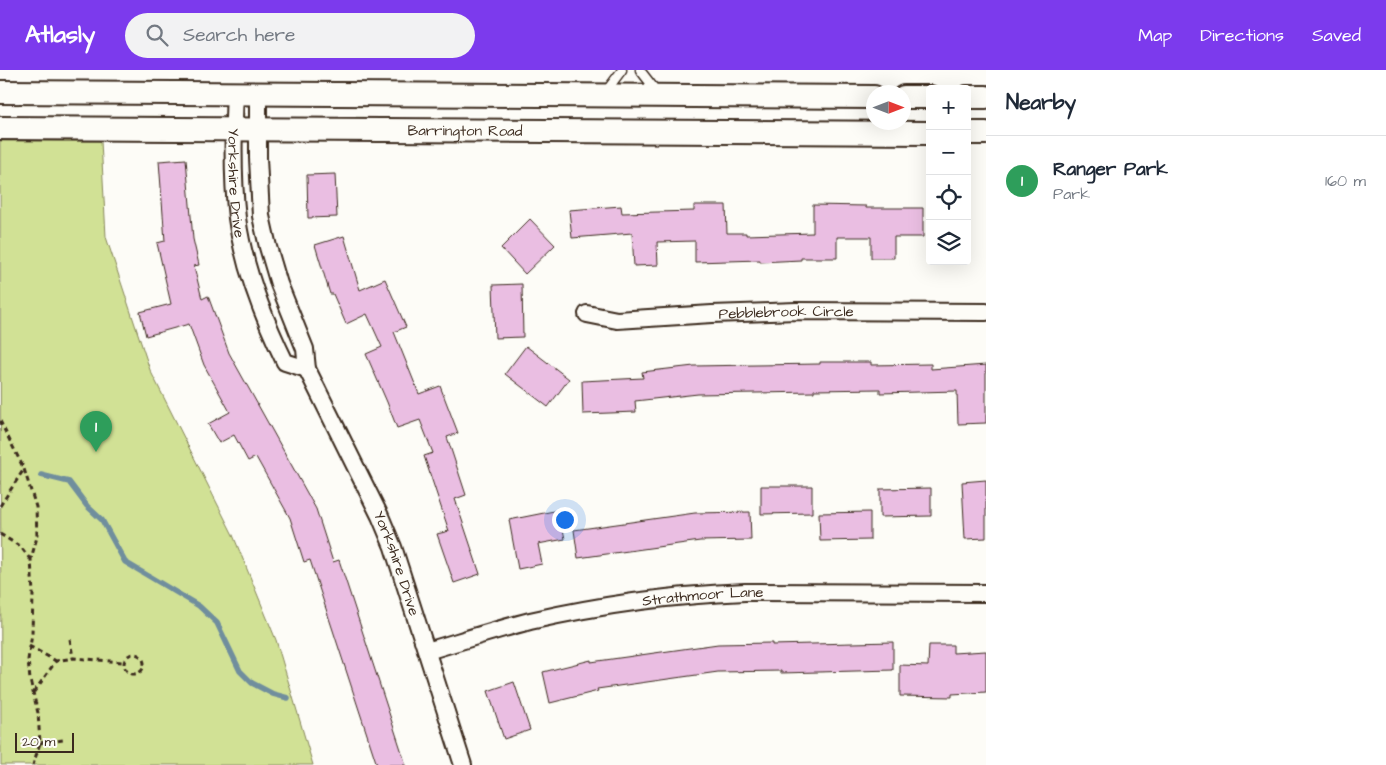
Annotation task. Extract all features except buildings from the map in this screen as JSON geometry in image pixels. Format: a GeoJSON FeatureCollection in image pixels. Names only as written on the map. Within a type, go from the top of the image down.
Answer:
{"type":"FeatureCollection","features":[{"type":"Feature","properties":{"kind":"main road"},"geometry":{"type":"LineString","coordinates":[[0,92],[866,97]]}},
{"type":"Feature","properties":{"kind":"main road"},"geometry":{"type":"LineString","coordinates":[[911,97],[926,97]]}},
{"type":"Feature","properties":{"kind":"main road"},"geometry":{"type":"LineString","coordinates":[[971,97],[986,97]]}},
{"type":"Feature","properties":{"kind":"main road","name":"Barrington Road"},"geometry":{"type":"LineString","coordinates":[[0,128],[926,133]]}},
{"type":"Feature","properties":{"kind":"main road"},"geometry":{"type":"LineString","coordinates":[[971,133],[986,133]]}},
{"type":"Feature","properties":{"kind":"street","name":"Yorkshire Drive"},"geometry":{"type":"LineString","coordinates":[[236,92],[233,156],[236,209],[247,264],[267,324],[285,362],[307,369]]}},
{"type":"Feature","properties":{"kind":"street","name":"Yorkshire Drive"},"geometry":{"type":"LineString","coordinates":[[258,92],[258,186],[261,216],[268,247],[305,349],[307,369],[380,516],[393,548],[463,765]]}},
{"type":"Feature","properties":{"kind":"street","name":"Pebblebrook Circle"},"geometry":{"type":"LineString","coordinates":[[587,314],[617,320],[796,311],[986,312]]}},
{"type":"Feature","properties":{"kind":"street","name":"Strathmoor Lane"},"geometry":{"type":"LineString","coordinates":[[427,651],[547,618],[618,604],[710,594],[745,592],[986,593]]}},
{"type":"Feature","properties":{"kind":"lane"},"geometry":{"type":"LineString","coordinates":[[602,96],[615,82],[622,70]]}},
{"type":"Feature","properties":{"kind":"lane"},"geometry":{"type":"LineString","coordinates":[[640,70],[654,88],[671,96]]}},
{"type":"Feature","properties":{"kind":"path"},"geometry":{"type":"LineString","coordinates":[[0,421],[24,469],[36,507],[37,537],[31,560],[33,594],[32,634],[28,660],[30,680],[38,713],[40,743],[34,765]]}},
{"type":"Feature","properties":{"kind":"path"},"geometry":{"type":"LineString","coordinates":[[0,506],[24,469]]}},
{"type":"Feature","properties":{"kind":"path"},"geometry":{"type":"LineString","coordinates":[[0,534],[21,546],[31,560]]}},
{"type":"Feature","properties":{"kind":"path"},"geometry":{"type":"LineString","coordinates":[[70,639],[73,658]]}},
{"type":"Feature","properties":{"kind":"path"},"geometry":{"type":"LineString","coordinates":[[30,646],[56,661],[73,658],[123,662]]}},
{"type":"Feature","properties":{"kind":"path"},"geometry":{"type":"LineString","coordinates":[[130,654],[136,654],[144,661],[142,672],[132,675],[124,668],[123,662],[130,654]]}},
{"type":"Feature","properties":{"kind":"path"},"geometry":{"type":"LineString","coordinates":[[34,692],[56,661]]}},
{"type":"Feature","properties":{"kind":"path"},"geometry":{"type":"LineString","coordinates":[[40,743],[63,740]]}},
{"type":"Feature","properties":{"kind":"green space"},"geometry":{"type":"Polygon","coordinates":[[[0,141],[101,141],[106,237],[150,370],[233,535],[276,640],[313,765],[1,765],[0,141]]]}},
{"type":"Feature","properties":{"kind":"waterway"},"geometry":{"type":"LineString","coordinates":[[41,475],[69,482],[87,506],[102,520],[125,562],[199,606],[217,623],[240,671],[252,683],[273,694],[288,698]]}},
{"type":"Feature","properties":{"kind":"place","name":"Ranger Park"},"geometry":{"type":"Point","coordinates":[96,452]}}]}
